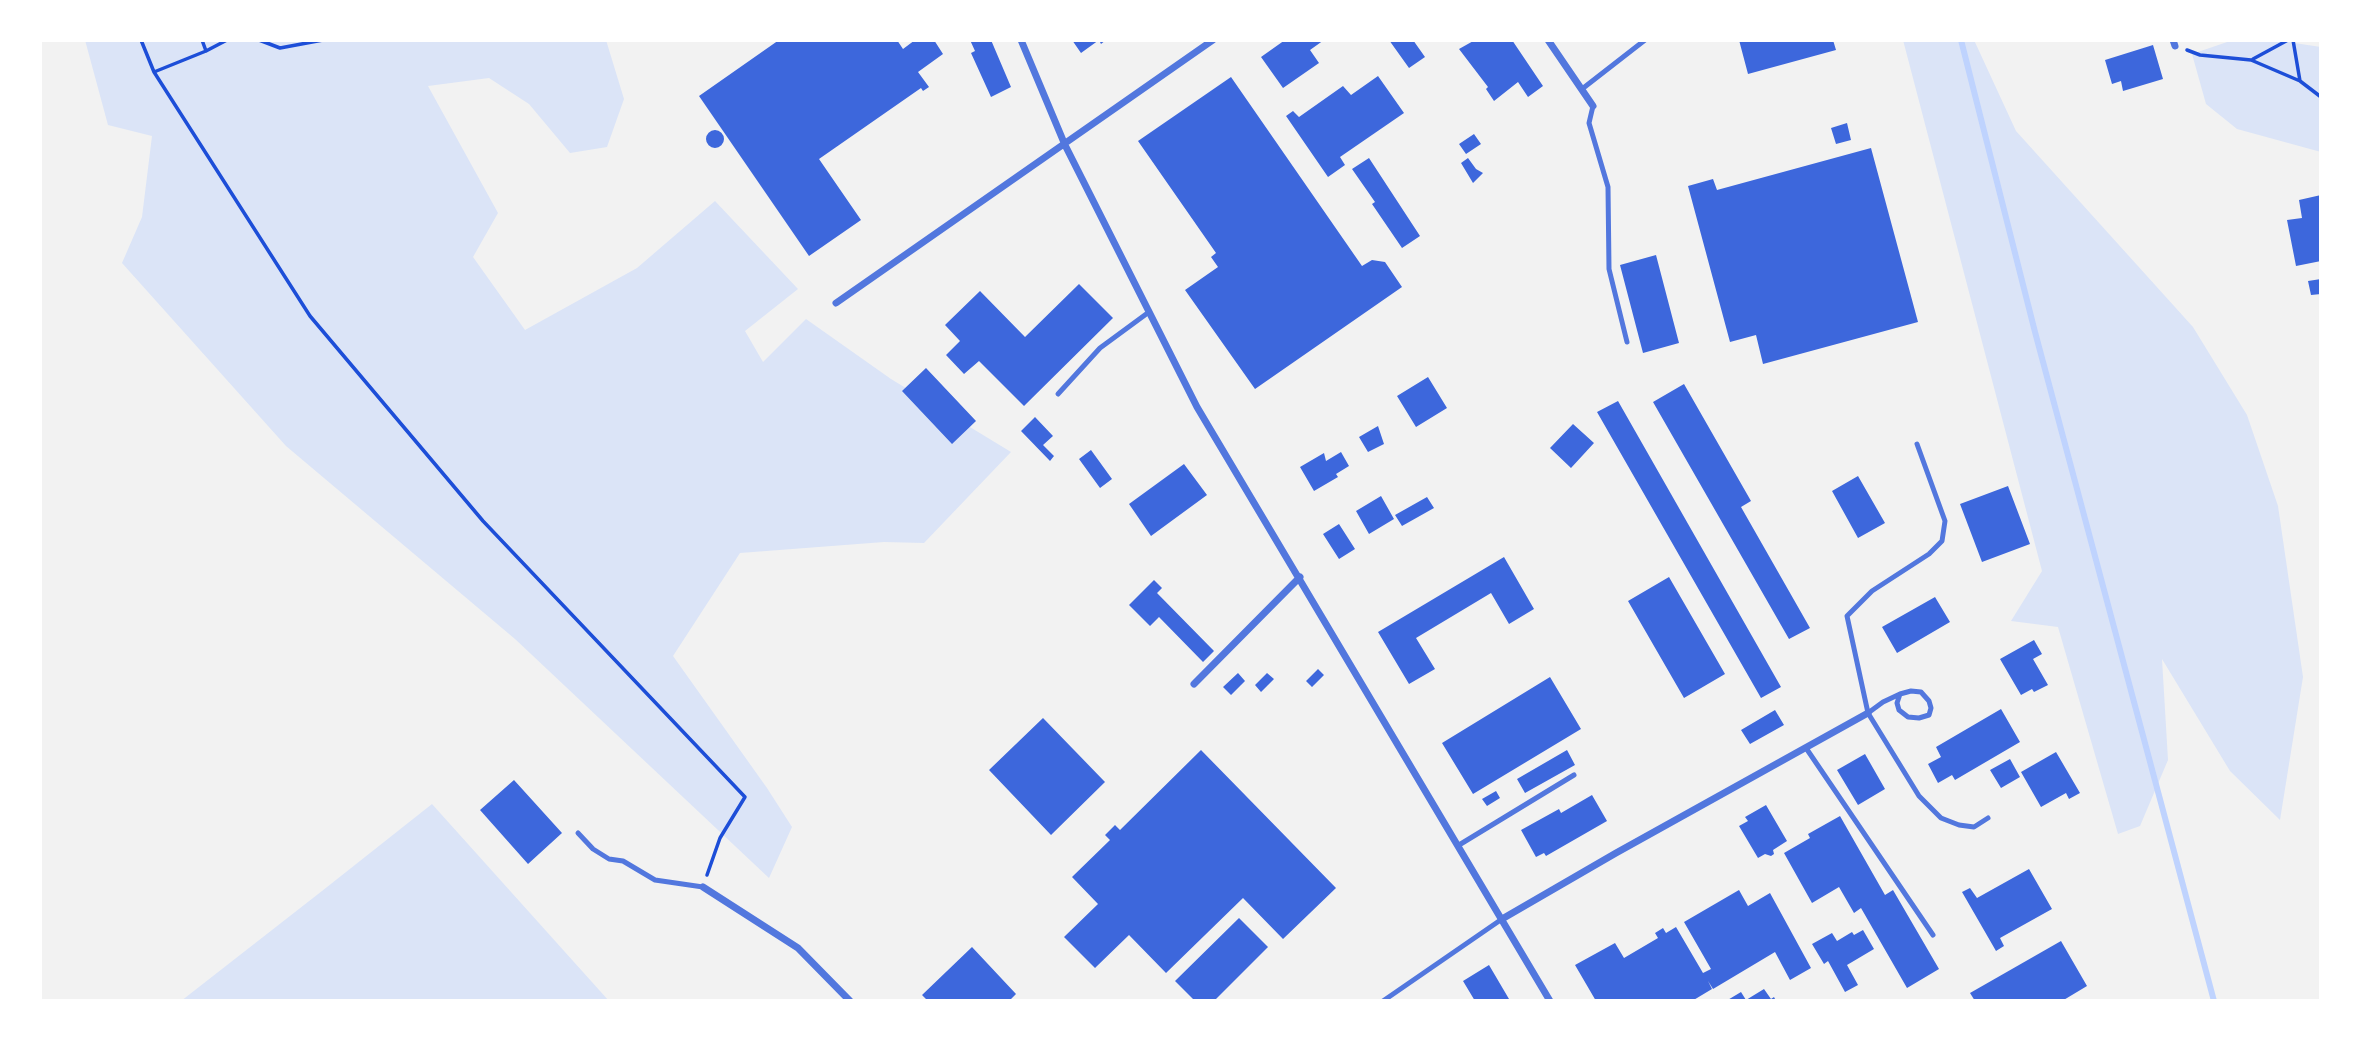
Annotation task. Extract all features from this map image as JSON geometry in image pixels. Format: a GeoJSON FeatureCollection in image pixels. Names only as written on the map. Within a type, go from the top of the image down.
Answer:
{"type":"FeatureCollection","features":[{"type":"Feature","properties":{"kind":"street"},"geometry":{"type":"LineString","coordinates":[[1021,40],[1065,145],[1197,407],[1550,1001]]}},
{"type":"Feature","properties":{"kind":"street"},"geometry":{"type":"LineString","coordinates":[[836,303],[1213,40]]}},
{"type":"Feature","properties":{"kind":"street"},"geometry":{"type":"LineString","coordinates":[[1548,40],[1593,106]]}},
{"type":"Feature","properties":{"kind":"street"},"geometry":{"type":"LineString","coordinates":[[1194,684],[1300,577]]}},
{"type":"Feature","properties":{"kind":"street"},"geometry":{"type":"LineString","coordinates":[[1502,919],[1868,713]]}},
{"type":"Feature","properties":{"kind":"street"},"geometry":{"type":"LineString","coordinates":[[703,887],[798,948],[849,1001]]}},
{"type":"Feature","properties":{"kind":"lane"},"geometry":{"type":"LineString","coordinates":[[1582,89],[1645,40]]}},
{"type":"Feature","properties":{"kind":"lane"},"geometry":{"type":"LineString","coordinates":[[1593,106],[1589,123],[1608,187],[1609,269],[1627,342]]}},
{"type":"Feature","properties":{"kind":"lane"},"geometry":{"type":"LineString","coordinates":[[1058,394],[1100,348],[1149,312]]}},
{"type":"Feature","properties":{"kind":"lane"},"geometry":{"type":"LineString","coordinates":[[1917,444],[1945,521],[1942,541],[1929,554],[1872,591],[1847,615],[1868,713],[1919,796],[1941,818],[1959,825],[1975,827],[1988,818]]}},
{"type":"Feature","properties":{"kind":"lane"},"geometry":{"type":"LineString","coordinates":[[1868,713],[1883,702],[1900,694],[1911,691],[1921,692],[1929,701],[1929,715],[1908,717],[1899,710],[1897,703],[1900,694]]}},
{"type":"Feature","properties":{"kind":"lane"},"geometry":{"type":"LineString","coordinates":[[1806,748],[1933,935]]}},
{"type":"Feature","properties":{"kind":"lane"},"geometry":{"type":"LineString","coordinates":[[1459,845],[1574,775]]}},
{"type":"Feature","properties":{"kind":"lane"},"geometry":{"type":"LineString","coordinates":[[578,833],[593,849],[609,859],[623,861],[655,880],[703,887]]}},
{"type":"Feature","properties":{"kind":"lane"},"geometry":{"type":"LineString","coordinates":[[1383,1001],[1502,919]]}},
{"type":"Feature","properties":{"kind":"path"},"geometry":{"type":"LineString","coordinates":[[141,40],[154,72],[310,316],[483,522],[745,797],[720,838],[703,887]]}},
{"type":"Feature","properties":{"kind":"path"},"geometry":{"type":"LineString","coordinates":[[202,40],[206,51]]}},
{"type":"Feature","properties":{"kind":"path"},"geometry":{"type":"LineString","coordinates":[[154,72],[227,40]]}},
{"type":"Feature","properties":{"kind":"path"},"geometry":{"type":"LineString","coordinates":[[259,40],[280,48],[323,40]]}},
{"type":"Feature","properties":{"kind":"path"},"geometry":{"type":"LineString","coordinates":[[2251,60],[2290,40],[2300,82]]}},
{"type":"Feature","properties":{"kind":"path"},"geometry":{"type":"LineString","coordinates":[[2174,43],[2200,55],[2251,60],[2300,82],[2321,97]]}},
{"type":"Feature","properties":{"kind":"shaded area"},"geometry":{"type":"Polygon","coordinates":[[[85,40],[606,40],[624,99],[607,147],[570,153],[529,104],[489,78],[428,86],[498,213],[473,257],[525,330],[637,268],[715,201],[798,289],[745,331],[763,362],[806,319],[891,379],[1011,452],[924,543],[884,542],[740,553],[673,656],[792,827],[769,878],[515,639],[286,446],[122,263],[142,217],[152,136],[108,125],[85,40]]]}},
{"type":"Feature","properties":{"kind":"shaded area"},"geometry":{"type":"Polygon","coordinates":[[[1903,40],[1974,40],[2016,131],[2193,327],[2247,415],[2278,506],[2303,677],[2280,820],[2230,771],[2162,659],[2168,760],[2140,826],[2118,834],[2058,627],[2011,621],[2042,571],[1903,40]]]}},
{"type":"Feature","properties":{"kind":"shaded area"},"geometry":{"type":"Polygon","coordinates":[[[2233,40],[2274,40],[2321,47],[2321,152],[2237,129],[2206,104],[2192,54],[2233,40]]]}},
{"type":"Feature","properties":{"kind":"shaded area"},"geometry":{"type":"Polygon","coordinates":[[[432,804],[609,1001],[181,1001],[322,891],[432,804]]]}},
{"type":"Feature","properties":{"kind":"building"},"geometry":{"type":"Polygon","coordinates":[[[779,40],[897,40],[903,49],[915,40],[934,40],[943,54],[918,72],[929,87],[923,91],[921,88],[819,159],[861,220],[809,256],[699,96],[779,40]]]}},
{"type":"Feature","properties":{"kind":"building"},"geometry":{"type":"Polygon","coordinates":[[[970,40],[991,40],[1011,87],[991,97],[971,53],[975,51],[970,40]]]}},
{"type":"Feature","properties":{"kind":"building"},"geometry":{"type":"Polygon","coordinates":[[[1072,40],[1099,40],[1081,53],[1072,40]]]}},
{"type":"Feature","properties":{"kind":"building"},"geometry":{"type":"Polygon","coordinates":[[[1285,40],[1324,40],[1310,50],[1319,63],[1283,88],[1261,57],[1285,40]]]}},
{"type":"Feature","properties":{"kind":"building"},"geometry":{"type":"Polygon","coordinates":[[[1389,40],[1413,40],[1425,57],[1409,68],[1389,40]]]}},
{"type":"Feature","properties":{"kind":"building"},"geometry":{"type":"Polygon","coordinates":[[[1475,40],[1512,40],[1543,86],[1528,97],[1518,82],[1494,101],[1486,89],[1488,87],[1459,49],[1475,40]]]}},
{"type":"Feature","properties":{"kind":"building"},"geometry":{"type":"Polygon","coordinates":[[[1739,40],[1833,40],[1836,50],[1748,74],[1739,40]]]}},
{"type":"Feature","properties":{"kind":"building"},"geometry":{"type":"Polygon","coordinates":[[[2153,45],[2163,79],[2123,91],[2121,81],[2112,84],[2105,60],[2153,45]]]}},
{"type":"Feature","properties":{"kind":"building"},"geometry":{"type":"Polygon","coordinates":[[[1378,76],[1404,113],[1340,157],[1345,165],[1328,177],[1286,116],[1293,111],[1299,117],[1343,86],[1351,95],[1378,76]]]}},
{"type":"Feature","properties":{"kind":"building"},"geometry":{"type":"Polygon","coordinates":[[[1231,77],[1362,266],[1372,260],[1385,262],[1402,287],[1255,389],[1185,290],[1218,267],[1211,257],[1216,253],[1138,141],[1231,77]]]}},
{"type":"Feature","properties":{"kind":"building"},"geometry":{"type":"Polygon","coordinates":[[[1847,123],[1851,140],[1836,144],[1831,128],[1847,123]]]}},
{"type":"Feature","properties":{"kind":"building"},"geometry":{"type":"Polygon","coordinates":[[[715,130],[721,133],[724,139],[721,145],[715,148],[709,145],[706,139],[709,133],[715,130]]]}},
{"type":"Feature","properties":{"kind":"building"},"geometry":{"type":"Polygon","coordinates":[[[1474,134],[1481,144],[1466,154],[1459,144],[1474,134]]]}},
{"type":"Feature","properties":{"kind":"building"},"geometry":{"type":"Polygon","coordinates":[[[1871,148],[1918,322],[1763,364],[1756,335],[1730,342],[1688,186],[1713,179],[1717,190],[1871,148]]]}},
{"type":"Feature","properties":{"kind":"building"},"geometry":{"type":"Polygon","coordinates":[[[1369,158],[1420,236],[1402,248],[1352,169],[1369,158]]]}},
{"type":"Feature","properties":{"kind":"building"},"geometry":{"type":"Polygon","coordinates":[[[1468,158],[1476,169],[1483,173],[1473,183],[1461,163],[1468,158]]]}},
{"type":"Feature","properties":{"kind":"building"},"geometry":{"type":"Polygon","coordinates":[[[2321,195],[2321,261],[2296,266],[2287,220],[2302,218],[2299,200],[2321,195]]]}},
{"type":"Feature","properties":{"kind":"building"},"geometry":{"type":"Polygon","coordinates":[[[1656,255],[1679,343],[1643,353],[1620,265],[1656,255]]]}},
{"type":"Feature","properties":{"kind":"building"},"geometry":{"type":"Polygon","coordinates":[[[2321,279],[2321,294],[2311,295],[2308,281],[2321,279]]]}},
{"type":"Feature","properties":{"kind":"building"},"geometry":{"type":"Polygon","coordinates":[[[1079,284],[1113,318],[1024,406],[979,361],[964,374],[946,355],[960,341],[945,325],[980,291],[1025,337],[1079,284]]]}},
{"type":"Feature","properties":{"kind":"building"},"geometry":{"type":"Polygon","coordinates":[[[926,368],[976,421],[952,444],[902,391],[926,368]]]}},
{"type":"Feature","properties":{"kind":"building"},"geometry":{"type":"Polygon","coordinates":[[[1428,377],[1447,408],[1416,427],[1397,396],[1428,377]]]}},
{"type":"Feature","properties":{"kind":"building"},"geometry":{"type":"Polygon","coordinates":[[[1684,384],[1751,501],[1741,507],[1810,628],[1789,639],[1653,402],[1684,384]]]}},
{"type":"Feature","properties":{"kind":"building"},"geometry":{"type":"Polygon","coordinates":[[[1618,401],[1781,687],[1761,698],[1597,412],[1618,401]]]}},
{"type":"Feature","properties":{"kind":"building"},"geometry":{"type":"Polygon","coordinates":[[[1035,417],[1053,436],[1043,445],[1054,456],[1050,461],[1021,431],[1035,417]]]}},
{"type":"Feature","properties":{"kind":"building"},"geometry":{"type":"Polygon","coordinates":[[[1573,424],[1594,443],[1571,468],[1550,448],[1573,424]]]}},
{"type":"Feature","properties":{"kind":"building"},"geometry":{"type":"Polygon","coordinates":[[[1378,426],[1384,444],[1368,452],[1359,437],[1378,426]]]}},
{"type":"Feature","properties":{"kind":"building"},"geometry":{"type":"Polygon","coordinates":[[[1091,450],[1112,479],[1100,488],[1079,459],[1091,450]]]}},
{"type":"Feature","properties":{"kind":"building"},"geometry":{"type":"Polygon","coordinates":[[[1341,452],[1349,466],[1336,474],[1338,477],[1314,491],[1300,467],[1324,453],[1326,461],[1341,452]]]}},
{"type":"Feature","properties":{"kind":"building"},"geometry":{"type":"Polygon","coordinates":[[[1184,464],[1207,495],[1151,536],[1129,504],[1184,464]]]}},
{"type":"Feature","properties":{"kind":"building"},"geometry":{"type":"Polygon","coordinates":[[[1858,476],[1885,523],[1858,538],[1832,491],[1858,476]]]}},
{"type":"Feature","properties":{"kind":"building"},"geometry":{"type":"Polygon","coordinates":[[[2008,486],[2030,544],[1982,562],[1960,504],[2008,486]]]}},
{"type":"Feature","properties":{"kind":"building"},"geometry":{"type":"Polygon","coordinates":[[[1381,496],[1394,519],[1369,534],[1356,511],[1381,496]]]}},
{"type":"Feature","properties":{"kind":"building"},"geometry":{"type":"Polygon","coordinates":[[[1427,497],[1434,508],[1402,526],[1395,515],[1427,497]]]}},
{"type":"Feature","properties":{"kind":"building"},"geometry":{"type":"Polygon","coordinates":[[[1339,524],[1355,549],[1339,559],[1323,534],[1339,524]]]}},
{"type":"Feature","properties":{"kind":"building"},"geometry":{"type":"Polygon","coordinates":[[[1504,557],[1534,609],[1509,624],[1491,593],[1416,638],[1435,669],[1409,684],[1378,632],[1504,557]]]}},
{"type":"Feature","properties":{"kind":"building"},"geometry":{"type":"Polygon","coordinates":[[[1669,577],[1725,674],[1684,698],[1628,601],[1669,577]]]}},
{"type":"Feature","properties":{"kind":"building"},"geometry":{"type":"Polygon","coordinates":[[[1154,580],[1162,588],[1157,593],[1214,651],[1203,662],[1159,617],[1150,626],[1129,605],[1154,580]]]}},
{"type":"Feature","properties":{"kind":"building"},"geometry":{"type":"Polygon","coordinates":[[[1935,597],[1950,622],[1897,653],[1882,627],[1935,597]]]}},
{"type":"Feature","properties":{"kind":"building"},"geometry":{"type":"Polygon","coordinates":[[[2034,640],[2042,654],[2033,659],[2048,685],[2021,695],[2000,659],[2034,640]]]}},
{"type":"Feature","properties":{"kind":"building"},"geometry":{"type":"Polygon","coordinates":[[[1318,669],[1324,675],[1312,687],[1306,681],[1318,669]]]}},
{"type":"Feature","properties":{"kind":"building"},"geometry":{"type":"Polygon","coordinates":[[[1238,673],[1245,681],[1231,695],[1223,687],[1238,673]]]}},
{"type":"Feature","properties":{"kind":"building"},"geometry":{"type":"Polygon","coordinates":[[[1267,673],[1274,679],[1261,692],[1255,685],[1267,673]]]}},
{"type":"Feature","properties":{"kind":"building"},"geometry":{"type":"Polygon","coordinates":[[[1550,677],[1581,729],[1473,794],[1442,743],[1550,677]]]}},
{"type":"Feature","properties":{"kind":"building"},"geometry":{"type":"Polygon","coordinates":[[[2001,709],[2020,742],[1955,780],[1952,775],[1938,783],[1928,764],[1941,757],[1936,747],[2001,709]]]}},
{"type":"Feature","properties":{"kind":"building"},"geometry":{"type":"Polygon","coordinates":[[[1775,710],[1784,725],[1750,744],[1741,730],[1775,710]]]}},
{"type":"Feature","properties":{"kind":"building"},"geometry":{"type":"Polygon","coordinates":[[[1043,718],[1105,782],[1051,835],[989,770],[1043,718]]]}},
{"type":"Feature","properties":{"kind":"building"},"geometry":{"type":"Polygon","coordinates":[[[1201,750],[1336,888],[1283,939],[1243,898],[1166,973],[1129,935],[1095,968],[1064,937],[1098,904],[1072,877],[1110,840],[1105,835],[1115,825],[1120,830],[1201,750]]]}},
{"type":"Feature","properties":{"kind":"building"},"geometry":{"type":"Polygon","coordinates":[[[1567,750],[1575,765],[1525,793],[1517,779],[1567,750]]]}},
{"type":"Feature","properties":{"kind":"building"},"geometry":{"type":"Polygon","coordinates":[[[2056,752],[2080,793],[2069,799],[2066,793],[2041,807],[2021,772],[2056,752]]]}},
{"type":"Feature","properties":{"kind":"building"},"geometry":{"type":"Polygon","coordinates":[[[1865,754],[1885,789],[1858,805],[1837,770],[1865,754]]]}},
{"type":"Feature","properties":{"kind":"building"},"geometry":{"type":"Polygon","coordinates":[[[2010,759],[2020,777],[2001,788],[1990,770],[2010,759]]]}},
{"type":"Feature","properties":{"kind":"building"},"geometry":{"type":"Polygon","coordinates":[[[514,780],[562,833],[528,864],[480,810],[514,780]]]}},
{"type":"Feature","properties":{"kind":"building"},"geometry":{"type":"Polygon","coordinates":[[[1496,791],[1500,798],[1487,806],[1482,799],[1496,791]]]}},
{"type":"Feature","properties":{"kind":"building"},"geometry":{"type":"Polygon","coordinates":[[[1592,795],[1607,821],[1546,856],[1544,853],[1536,857],[1521,830],[1559,809],[1561,813],[1592,795]]]}},
{"type":"Feature","properties":{"kind":"building"},"geometry":{"type":"Polygon","coordinates":[[[1766,805],[1787,841],[1773,850],[1774,854],[1771,856],[1765,854],[1758,858],[1739,826],[1748,821],[1745,817],[1766,805]]]}},
{"type":"Feature","properties":{"kind":"building"},"geometry":{"type":"Polygon","coordinates":[[[1840,816],[1885,895],[1893,890],[1939,969],[1907,988],[1861,908],[1854,913],[1839,887],[1812,903],[1784,853],[1810,838],[1808,834],[1840,816]]]}},
{"type":"Feature","properties":{"kind":"building"},"geometry":{"type":"Polygon","coordinates":[[[2029,869],[2052,909],[2000,938],[2004,946],[1996,951],[1962,892],[1970,888],[1977,898],[2029,869]]]}},
{"type":"Feature","properties":{"kind":"building"},"geometry":{"type":"Polygon","coordinates":[[[1739,890],[1748,906],[1770,893],[1811,968],[1790,980],[1775,952],[1713,989],[1708,981],[1712,989],[1692,1001],[1596,1001],[1575,965],[1615,943],[1624,958],[1658,938],[1655,933],[1663,928],[1666,933],[1676,927],[1703,973],[1711,969],[1684,922],[1739,890]]]}},
{"type":"Feature","properties":{"kind":"building"},"geometry":{"type":"Polygon","coordinates":[[[1239,918],[1268,947],[1214,1001],[1195,1001],[1175,981],[1239,918]]]}},
{"type":"Feature","properties":{"kind":"building"},"geometry":{"type":"Polygon","coordinates":[[[1863,930],[1874,949],[1847,965],[1858,985],[1845,992],[1828,961],[1824,964],[1812,944],[1832,933],[1837,941],[1852,932],[1854,935],[1863,930]]]}},
{"type":"Feature","properties":{"kind":"building"},"geometry":{"type":"Polygon","coordinates":[[[2061,941],[2087,986],[2062,1001],[1975,1001],[1970,993],[2061,941]]]}},
{"type":"Feature","properties":{"kind":"building"},"geometry":{"type":"Polygon","coordinates":[[[972,947],[1016,994],[1009,1001],[928,1001],[922,995],[972,947]]]}},
{"type":"Feature","properties":{"kind":"building"},"geometry":{"type":"Polygon","coordinates":[[[1489,965],[1509,999],[1507,1001],[1475,1001],[1463,981],[1489,965]]]}},
{"type":"Feature","properties":{"kind":"building"},"geometry":{"type":"Polygon","coordinates":[[[1764,989],[1771,999],[1774,997],[1776,1001],[1726,1001],[1741,992],[1746,1000],[1764,989]]]}},
{"type":"Feature","properties":{"kind":"waterway"},"geometry":{"type":"LineString","coordinates":[[1961,40],[2035,332],[2214,1001]]}}]}
